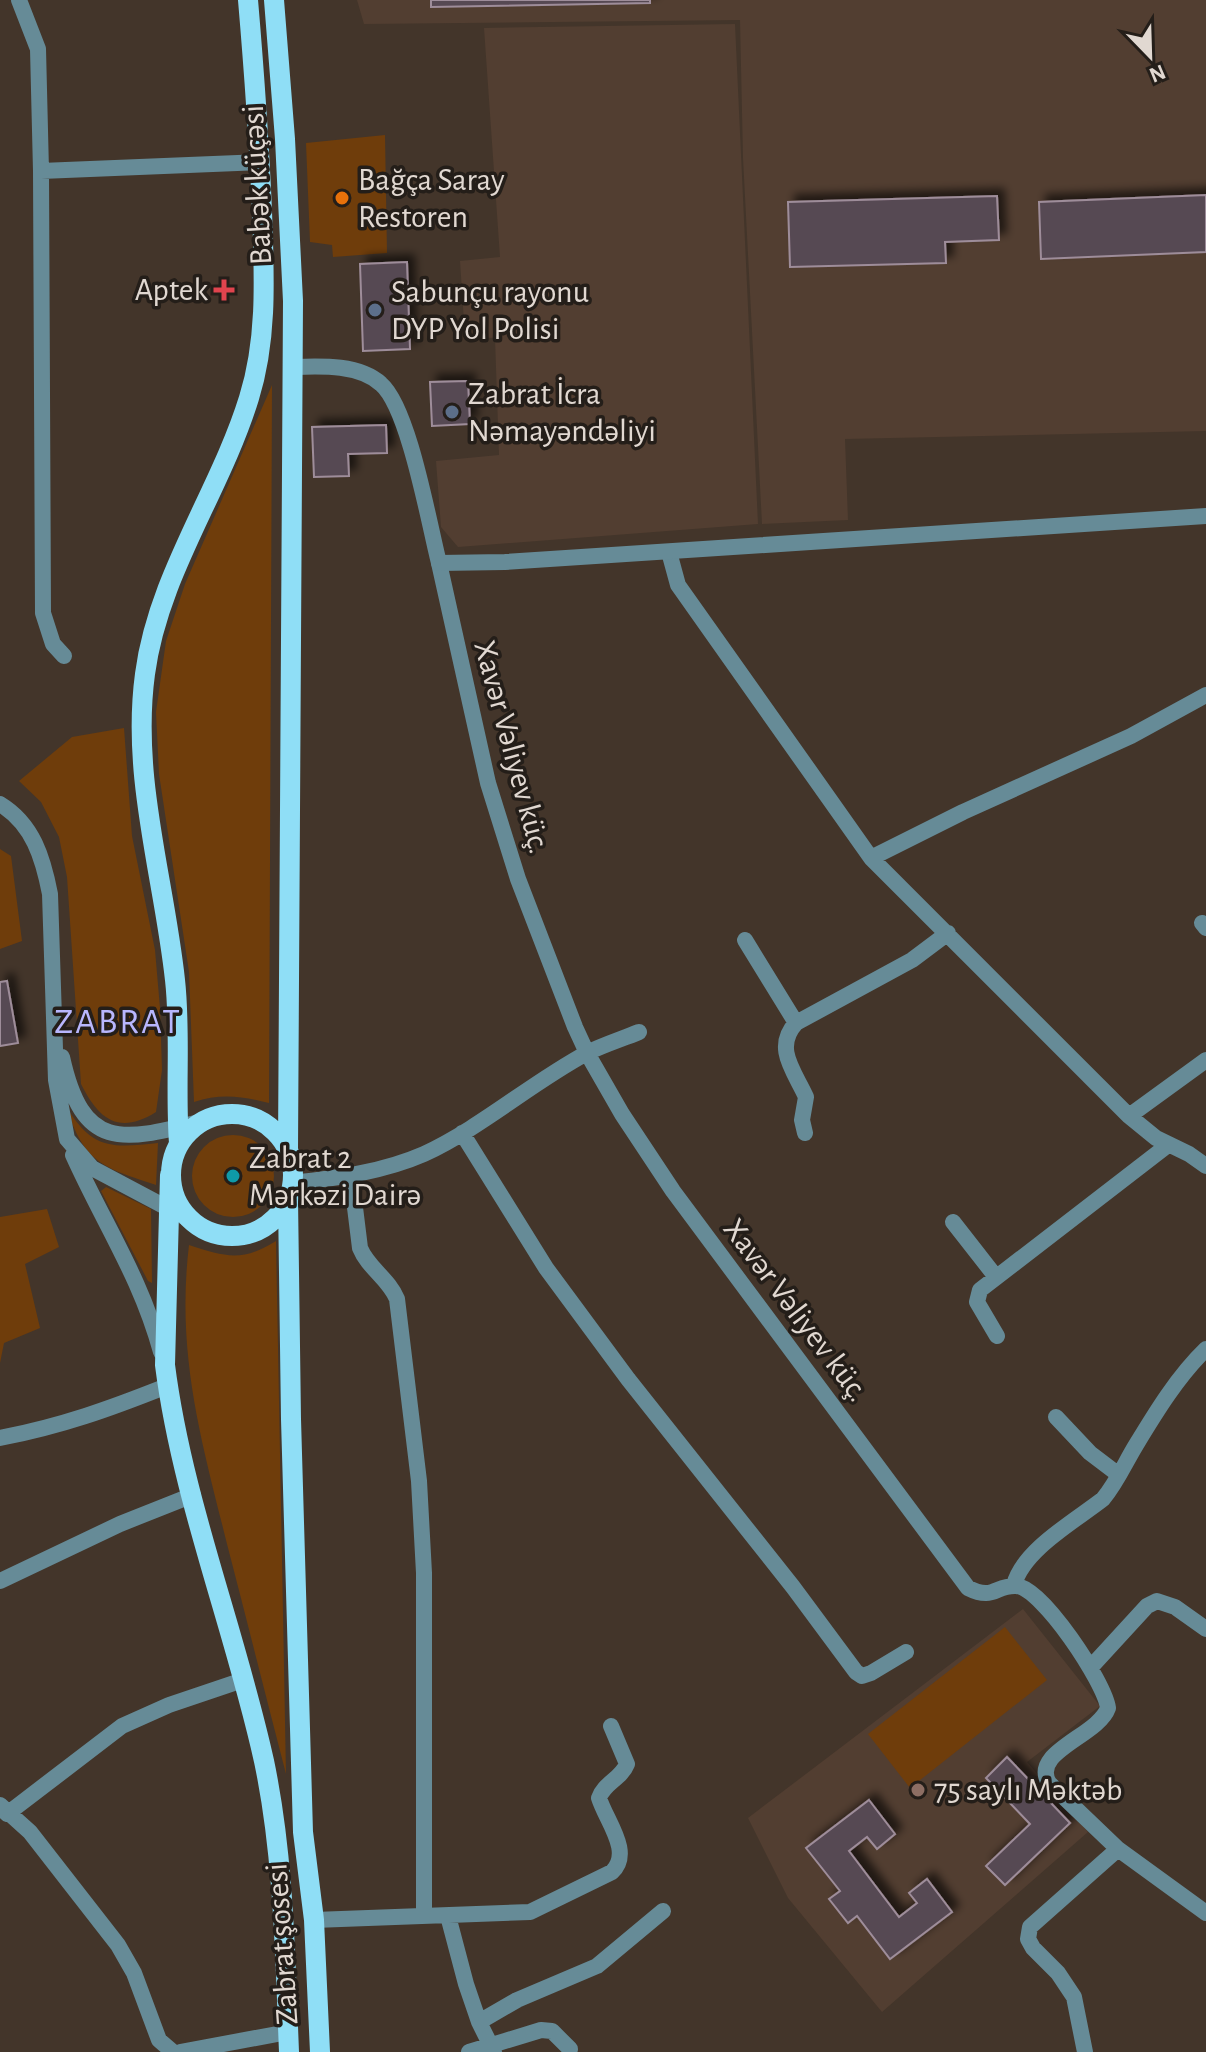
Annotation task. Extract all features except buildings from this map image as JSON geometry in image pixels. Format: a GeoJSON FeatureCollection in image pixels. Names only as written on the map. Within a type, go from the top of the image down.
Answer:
{"type":"FeatureCollection","features":[{"type":"Feature","properties":{"kind":"main road","name":"Babək küçəsi"},"geometry":{"type":"LineString","coordinates":[[179,1135],[178,1007],[147,801],[141,710],[152,630],[162,600],[238,429],[258,365],[264,270],[248,0]]}},
{"type":"Feature","properties":{"kind":"main road","name":"Babək küçəsi"},"geometry":{"type":"LineString","coordinates":[[274,0],[293,301],[288,1150]]}},
{"type":"Feature","properties":{"kind":"main road"},"geometry":{"type":"LineString","coordinates":[[219,1115],[252,1117],[267,1125],[288,1150],[292,1166],[290,1191],[273,1219],[252,1233],[236,1236],[219,1235],[190,1220],[176,1199],[170,1175],[179,1135],[219,1115]]}},
{"type":"Feature","properties":{"kind":"main road","name":"Zabrat şosesi"},"geometry":{"type":"LineString","coordinates":[[170,1175],[166,1376],[193,1495],[243,1680],[273,1808],[289,2042]]}},
{"type":"Feature","properties":{"kind":"main road","name":"Zabrat şosesi"},"geometry":{"type":"LineString","coordinates":[[290,1191],[291,1419],[303,1832],[314,1920],[320,2052]]}},
{"type":"Feature","properties":{"kind":"street"},"geometry":{"type":"LineString","coordinates":[[19,0],[38,49],[43,613],[53,644],[64,656]]}},
{"type":"Feature","properties":{"kind":"street"},"geometry":{"type":"LineString","coordinates":[[41,171],[260,162]]}},
{"type":"Feature","properties":{"kind":"street","name":"Xavər Vəliyev küç."},"geometry":{"type":"LineString","coordinates":[[293,367],[339,368],[363,374],[381,384],[396,403],[439,563],[488,783],[518,879],[575,1027],[622,1114],[673,1191],[968,1588],[978,1593],[992,1594],[1014,1585]]}},
{"type":"Feature","properties":{"kind":"street"},"geometry":{"type":"LineString","coordinates":[[439,563],[669,552],[1206,516]]}},
{"type":"Feature","properties":{"kind":"street"},"geometry":{"type":"LineString","coordinates":[[669,552],[678,585],[871,858],[1129,1116],[1168,1145],[1206,1166]]}},
{"type":"Feature","properties":{"kind":"street"},"geometry":{"type":"LineString","coordinates":[[871,858],[963,812],[1131,736],[1206,695]]}},
{"type":"Feature","properties":{"kind":"street"},"geometry":{"type":"LineString","coordinates":[[0,804],[23,823],[35,841],[45,867],[50,894],[56,1080],[67,1139],[80,1172],[138,1282],[150,1312],[166,1376],[79,1420],[0,1438]]}},
{"type":"Feature","properties":{"kind":"street"},"geometry":{"type":"LineString","coordinates":[[805,1133],[802,1120],[806,1097],[791,1070],[784,1047],[788,1031],[796,1023],[912,960],[948,933]]}},
{"type":"Feature","properties":{"kind":"street"},"geometry":{"type":"LineString","coordinates":[[745,940],[796,1023]]}},
{"type":"Feature","properties":{"kind":"street"},"geometry":{"type":"LineString","coordinates":[[56,1028],[76,1103],[96,1128],[108,1133],[130,1135],[179,1135]]}},
{"type":"Feature","properties":{"kind":"street"},"geometry":{"type":"LineString","coordinates":[[290,1191],[391,1166],[425,1153],[462,1133],[587,1053],[639,1032]]}},
{"type":"Feature","properties":{"kind":"street"},"geometry":{"type":"LineString","coordinates":[[1129,1116],[1206,1060]]}},
{"type":"Feature","properties":{"kind":"street"},"geometry":{"type":"LineString","coordinates":[[462,1133],[546,1268],[628,1379],[793,1587],[856,1672],[862,1676],[871,1673],[906,1652]]}},
{"type":"Feature","properties":{"kind":"street"},"geometry":{"type":"LineString","coordinates":[[67,1139],[92,1168],[190,1220]]}},
{"type":"Feature","properties":{"kind":"street"},"geometry":{"type":"LineString","coordinates":[[997,1336],[977,1302],[980,1290],[1168,1145]]}},
{"type":"Feature","properties":{"kind":"street"},"geometry":{"type":"LineString","coordinates":[[351,1175],[360,1248],[364,1258],[392,1286],[397,1299],[419,1481],[425,1619],[424,1916]]}},
{"type":"Feature","properties":{"kind":"street"},"geometry":{"type":"LineString","coordinates":[[953,1222],[996,1277]]}},
{"type":"Feature","properties":{"kind":"street"},"geometry":{"type":"LineString","coordinates":[[1206,1349],[1184,1373],[1103,1499],[1028,1557],[1017,1572],[1014,1585],[1027,1590],[1042,1602],[1091,1667],[1107,1701],[1106,1715],[1051,1757],[1044,1775],[1118,1849],[1206,1913]]}},
{"type":"Feature","properties":{"kind":"street"},"geometry":{"type":"LineString","coordinates":[[1056,1417],[1090,1453],[1119,1475]]}},
{"type":"Feature","properties":{"kind":"street"},"geometry":{"type":"LineString","coordinates":[[0,1581],[120,1524],[193,1495]]}},
{"type":"Feature","properties":{"kind":"street"},"geometry":{"type":"LineString","coordinates":[[1091,1667],[1147,1606],[1157,1601],[1175,1607],[1206,1629]]}},
{"type":"Feature","properties":{"kind":"street"},"geometry":{"type":"LineString","coordinates":[[173,2052],[159,2040],[134,1973],[118,1945],[30,1832],[4,1809],[122,1726],[169,1705],[243,1680]]}},
{"type":"Feature","properties":{"kind":"street"},"geometry":{"type":"LineString","coordinates":[[314,1920],[530,1912],[542,1909],[612,1872],[620,1864],[622,1853],[599,1798],[602,1790],[624,1773],[627,1764],[611,1726]]}},
{"type":"Feature","properties":{"kind":"street"},"geometry":{"type":"LineString","coordinates":[[1085,2052],[1074,1997],[1028,1939],[1030,1927],[1118,1849]]}},
{"type":"Feature","properties":{"kind":"street"},"geometry":{"type":"LineString","coordinates":[[479,2022],[517,2000],[597,1966],[663,1911]]}},
{"type":"Feature","properties":{"kind":"street"},"geometry":{"type":"LineString","coordinates":[[448,1916],[466,1984],[479,2022],[493,2049]]}},
{"type":"Feature","properties":{"kind":"street"},"geometry":{"type":"LineString","coordinates":[[469,2052],[493,2049],[541,2030],[552,2031],[570,2049]]}},
{"type":"Feature","properties":{"kind":"street"},"geometry":{"type":"LineString","coordinates":[[180,2052],[289,2042]]}},
{"type":"Feature","properties":{"kind":"shaded area"},"geometry":{"type":"Polygon","coordinates":[[[357,0],[1206,0],[1206,431],[845,439],[848,520],[762,524],[743,158],[740,20],[364,24],[357,0]]]}},
{"type":"Feature","properties":{"kind":"shaded area"},"geometry":{"type":"Polygon","coordinates":[[[735,24],[758,524],[458,547],[441,527],[436,461],[499,455],[495,338],[465,337],[460,261],[500,257],[484,28],[735,24]]]}},
{"type":"Feature","properties":{"kind":"shaded area"},"geometry":{"type":"Polygon","coordinates":[[[385,135],[387,253],[333,257],[332,245],[310,242],[306,143],[385,135]]]}},
{"type":"Feature","properties":{"kind":"shaded area"},"geometry":{"type":"Polygon","coordinates":[[[272,385],[269,1103],[231,1096],[194,1102],[189,972],[159,774],[156,712],[166,641],[185,584],[272,385]]]}},
{"type":"Feature","properties":{"kind":"shaded area"},"geometry":{"type":"Polygon","coordinates":[[[124,728],[132,836],[155,950],[162,1070],[156,1112],[131,1123],[120,1123],[102,1114],[81,1084],[67,877],[59,837],[41,802],[19,781],[72,737],[124,728]]]}},
{"type":"Feature","properties":{"kind":"shaded area"},"geometry":{"type":"Polygon","coordinates":[[[0,849],[11,856],[22,941],[0,949],[0,849]]]}},
{"type":"Feature","properties":{"kind":"shaded area"},"geometry":{"type":"Polygon","coordinates":[[[66,1106],[85,1131],[104,1143],[128,1146],[158,1143],[156,1185],[122,1173],[98,1160],[80,1140],[66,1106]]]}},
{"type":"Feature","properties":{"kind":"shaded area","name":"Zabrat 2 Mərkəzi Dairə"},"geometry":{"type":"Polygon","coordinates":[[[233,1135],[249,1138],[262,1147],[271,1160],[274,1176],[271,1192],[262,1205],[249,1214],[233,1217],[217,1214],[204,1205],[195,1192],[192,1176],[195,1160],[204,1147],[217,1138],[233,1135]]]}},
{"type":"Feature","properties":{"kind":"shaded area"},"geometry":{"type":"Polygon","coordinates":[[[106,1187],[151,1209],[152,1283],[148,1281],[101,1191],[106,1187]]]}},
{"type":"Feature","properties":{"kind":"shaded area"},"geometry":{"type":"Polygon","coordinates":[[[47,1209],[59,1247],[25,1264],[40,1328],[4,1343],[0,1363],[0,1217],[47,1209]]]}},
{"type":"Feature","properties":{"kind":"shaded area"},"geometry":{"type":"Polygon","coordinates":[[[276,1241],[286,1774],[200,1432],[188,1360],[186,1323],[189,1245],[224,1255],[243,1255],[276,1241]]]}},
{"type":"Feature","properties":{"kind":"shaded area","name":"75 saylı Məktəb"},"geometry":{"type":"Polygon","coordinates":[[[1023,1609],[1100,1706],[1027,1762],[1088,1832],[882,2012],[788,1898],[748,1818],[1023,1609]]]}},
{"type":"Feature","properties":{"kind":"shaded area"},"geometry":{"type":"Polygon","coordinates":[[[1005,1627],[1047,1680],[910,1788],[868,1734],[1005,1627]]]}},
{"type":"Feature","properties":{"kind":"place","name":"Bağça Saray Restoren"},"geometry":{"type":"Point","coordinates":[342,198]}},
{"type":"Feature","properties":{"kind":"place","name":"Aptek"},"geometry":{"type":"Point","coordinates":[224,290]}},
{"type":"Feature","properties":{"kind":"place","name":"Sabunçu rayonu DYP Yol Polisi"},"geometry":{"type":"Point","coordinates":[375,310]}},
{"type":"Feature","properties":{"kind":"place","name":"Zabrat İcra Nəmayəndəliyi"},"geometry":{"type":"Point","coordinates":[452,412]}},
{"type":"Feature","properties":{"kind":"place","name":"Zabrat 2 Mərkəzi Dairə"},"geometry":{"type":"Point","coordinates":[233,1176]}},
{"type":"Feature","properties":{"kind":"place","name":"75 saylı Məktəb"},"geometry":{"type":"Point","coordinates":[918,1790]}},
{"type":"Feature","properties":{"kind":"district","name":"ZABRAT"},"geometry":{"type":"Point","coordinates":[118,1022]}}]}
